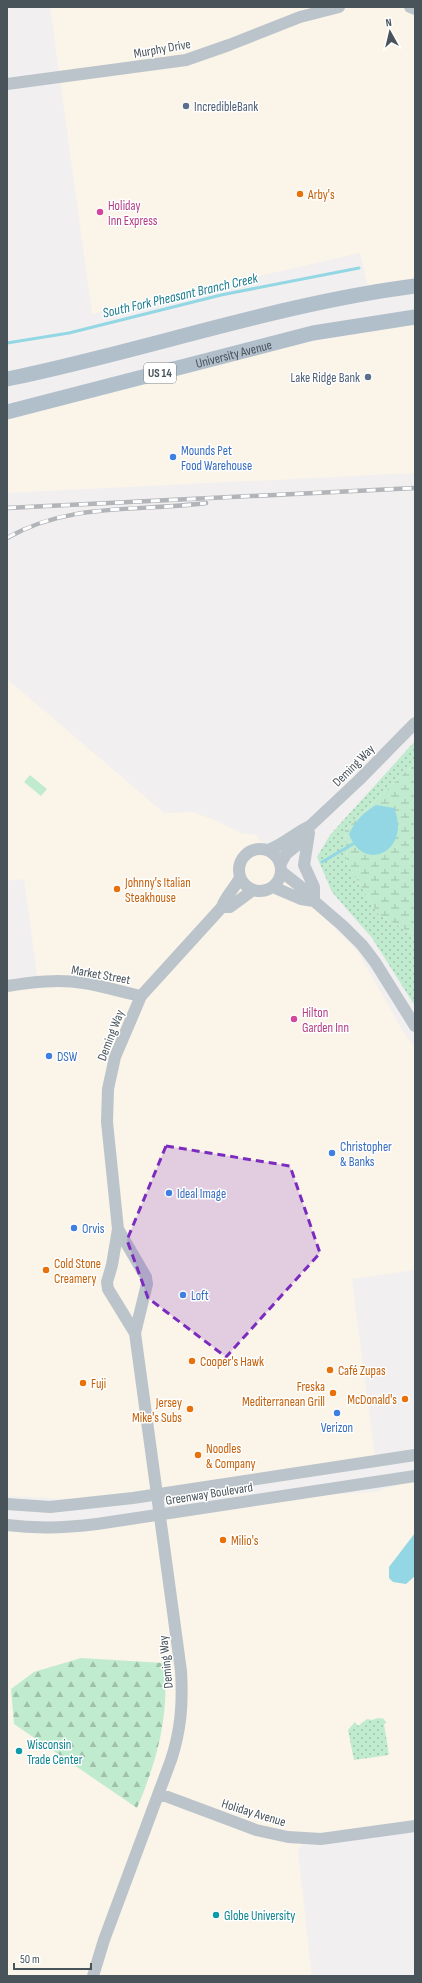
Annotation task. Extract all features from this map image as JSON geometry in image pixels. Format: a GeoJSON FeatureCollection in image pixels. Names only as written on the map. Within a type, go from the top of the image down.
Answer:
{"type":"FeatureCollection","features":[{"type":"Feature","properties":{"kind":"main road","name":"US 14"},"geometry":{"type":"LineString","coordinates":[[7,379],[57,369],[278,312],[369,293],[415,286]]}},
{"type":"Feature","properties":{"kind":"main road","name":"University Avenue"},"geometry":{"type":"LineString","coordinates":[[7,412],[313,333],[415,317]]}},
{"type":"Feature","properties":{"kind":"street","name":"Murphy Drive"},"geometry":{"type":"LineString","coordinates":[[7,84],[186,60],[300,16],[339,7]]}},
{"type":"Feature","properties":{"kind":"street"},"geometry":{"type":"LineString","coordinates":[[410,7],[415,9]]}},
{"type":"Feature","properties":{"kind":"street","name":"Deming Way"},"geometry":{"type":"LineString","coordinates":[[281,868],[286,854],[302,841],[310,826],[359,780],[415,723]]}},
{"type":"Feature","properties":{"kind":"street"},"geometry":{"type":"LineString","coordinates":[[310,826],[304,865],[314,887],[314,901]]}},
{"type":"Feature","properties":{"kind":"street","name":"Deming Way"},"geometry":{"type":"LineString","coordinates":[[268,850],[277,847],[296,832],[310,826]]}},
{"type":"Feature","properties":{"kind":"street"},"geometry":{"type":"LineString","coordinates":[[258,848],[268,850],[278,857],[281,868],[280,878],[273,887],[263,891],[253,890],[243,883],[240,878],[239,867],[244,856],[258,848]]}},
{"type":"Feature","properties":{"kind":"street"},"geometry":{"type":"LineString","coordinates":[[281,868],[306,891],[314,901],[344,926],[362,945],[375,962],[415,1026]]}},
{"type":"Feature","properties":{"kind":"street","name":"Deming Way"},"geometry":{"type":"LineString","coordinates":[[135,1333],[108,1289],[107,1282],[112,1265],[118,1229],[107,1132],[108,1089],[114,1057],[141,996],[222,907],[224,900],[232,893],[240,878]]}},
{"type":"Feature","properties":{"kind":"street"},"geometry":{"type":"LineString","coordinates":[[273,887],[301,899],[314,901]]}},
{"type":"Feature","properties":{"kind":"street","name":"Deming Way"},"geometry":{"type":"LineString","coordinates":[[222,907],[230,907],[253,890]]}},
{"type":"Feature","properties":{"kind":"street","name":"Market Street"},"geometry":{"type":"LineString","coordinates":[[7,986],[38,982],[84,983],[141,996]]}},
{"type":"Feature","properties":{"kind":"street","name":"Deming Way"},"geometry":{"type":"LineString","coordinates":[[93,1976],[104,1940],[160,1794],[178,1738],[182,1701],[181,1671],[135,1333],[147,1284],[146,1277],[118,1229]]}},
{"type":"Feature","properties":{"kind":"street","name":"Greenway Boulevard"},"geometry":{"type":"LineString","coordinates":[[7,1504],[50,1508],[157,1495],[415,1455]]}},
{"type":"Feature","properties":{"kind":"street","name":"Greenway Boulevard"},"geometry":{"type":"LineString","coordinates":[[7,1525],[31,1528],[61,1529],[415,1476]]}},
{"type":"Feature","properties":{"kind":"street","name":"Holiday Avenue"},"geometry":{"type":"LineString","coordinates":[[160,1794],[256,1830],[300,1839],[321,1839],[415,1826]]}},
{"type":"Feature","properties":{"kind":"highlighted area"},"geometry":{"type":"Polygon","coordinates":[[[166,1146],[290,1166],[320,1253],[226,1357],[148,1298],[127,1240],[166,1146]]]}},
{"type":"Feature","properties":{"kind":"shaded area"},"geometry":{"type":"Polygon","coordinates":[[[50,7],[415,7],[415,286],[369,293],[360,253],[92,314],[50,7]]]}},
{"type":"Feature","properties":{"kind":"shaded area"},"geometry":{"type":"Polygon","coordinates":[[[415,317],[415,473],[7,493],[7,412],[415,317]]]}},
{"type":"Feature","properties":{"kind":"shaded area"},"geometry":{"type":"Polygon","coordinates":[[[7,679],[164,813],[192,812],[215,820],[241,833],[256,835],[322,915],[358,952],[406,1036],[415,1047],[415,1270],[352,1279],[375,1457],[111,1496],[63,1499],[7,1496],[7,985],[38,982],[24,879],[7,881],[7,679]]]}},
{"type":"Feature","properties":{"kind":"shaded area"},"geometry":{"type":"Polygon","coordinates":[[[415,1480],[415,1826],[306,1839],[298,1850],[312,1976],[7,1976],[7,1525],[31,1528],[324,1490],[339,1494],[374,1492],[415,1480]]]}},
{"type":"Feature","properties":{"kind":"green space"},"geometry":{"type":"Polygon","coordinates":[[[415,741],[415,763],[345,830],[347,864],[379,915],[415,935],[415,1006],[372,938],[332,892],[317,857],[330,835],[415,741]]]}},
{"type":"Feature","properties":{"kind":"green space"},"geometry":{"type":"Polygon","coordinates":[[[415,763],[415,935],[379,915],[347,864],[345,830],[415,763]]]}},
{"type":"Feature","properties":{"kind":"green space"},"geometry":{"type":"Polygon","coordinates":[[[30,775],[47,789],[41,796],[24,782],[30,775]]]}},
{"type":"Feature","properties":{"kind":"green space"},"geometry":{"type":"Polygon","coordinates":[[[81,1658],[164,1663],[165,1701],[160,1737],[156,1755],[137,1808],[14,1724],[11,1689],[34,1672],[81,1658]]]}},
{"type":"Feature","properties":{"kind":"green space"},"geometry":{"type":"Polygon","coordinates":[[[378,1718],[384,1719],[386,1723],[384,1724],[389,1755],[354,1760],[348,1730],[355,1722],[358,1726],[367,1719],[372,1720],[378,1718]]]}},
{"type":"Feature","properties":{"kind":"water"},"geometry":{"type":"Polygon","coordinates":[[[376,805],[394,808],[398,823],[397,836],[392,845],[384,852],[375,855],[365,853],[356,846],[349,834],[360,817],[376,805]]]}},
{"type":"Feature","properties":{"kind":"water"},"geometry":{"type":"Polygon","coordinates":[[[415,1533],[415,1576],[406,1584],[393,1582],[389,1578],[389,1567],[415,1533]]]}},
{"type":"Feature","properties":{"kind":"waterway","name":"South Fork Pheasant Branch Creek"},"geometry":{"type":"LineString","coordinates":[[7,343],[69,333],[221,295],[359,268]]}},
{"type":"Feature","properties":{"kind":"waterway"},"geometry":{"type":"LineString","coordinates":[[322,862],[353,844]]}},
{"type":"Feature","properties":{"kind":"railway"},"geometry":{"type":"LineString","coordinates":[[7,508],[415,488]]}},
{"type":"Feature","properties":{"kind":"railway"},"geometry":{"type":"LineString","coordinates":[[7,538],[31,527],[79,513],[206,503]]}},
{"type":"Feature","properties":{"kind":"place","name":"IncredibleBank"},"geometry":{"type":"Point","coordinates":[186,106]}},
{"type":"Feature","properties":{"kind":"place","name":"Arby's"},"geometry":{"type":"Point","coordinates":[300,194]}},
{"type":"Feature","properties":{"kind":"place","name":"Holiday Inn Express"},"geometry":{"type":"Point","coordinates":[100,212]}},
{"type":"Feature","properties":{"kind":"place","name":"Lake Ridge Bank"},"geometry":{"type":"Point","coordinates":[368,377]}},
{"type":"Feature","properties":{"kind":"place","name":"Mounds Pet Food Warehouse"},"geometry":{"type":"Point","coordinates":[173,457]}},
{"type":"Feature","properties":{"kind":"place","name":"Johnny's Italian Steakhouse"},"geometry":{"type":"Point","coordinates":[117,889]}},
{"type":"Feature","properties":{"kind":"place","name":"Hilton Garden Inn"},"geometry":{"type":"Point","coordinates":[294,1019]}},
{"type":"Feature","properties":{"kind":"place","name":"DSW"},"geometry":{"type":"Point","coordinates":[49,1056]}},
{"type":"Feature","properties":{"kind":"place","name":"Christopher & Banks"},"geometry":{"type":"Point","coordinates":[332,1153]}},
{"type":"Feature","properties":{"kind":"place","name":"Ideal Image"},"geometry":{"type":"Point","coordinates":[169,1193]}},
{"type":"Feature","properties":{"kind":"place","name":"Orvis"},"geometry":{"type":"Point","coordinates":[74,1228]}},
{"type":"Feature","properties":{"kind":"place","name":"Cold Stone Creamery"},"geometry":{"type":"Point","coordinates":[46,1270]}},
{"type":"Feature","properties":{"kind":"place","name":"Loft"},"geometry":{"type":"Point","coordinates":[183,1295]}},
{"type":"Feature","properties":{"kind":"place","name":"Cooper's Hawk"},"geometry":{"type":"Point","coordinates":[192,1361]}},
{"type":"Feature","properties":{"kind":"place","name":"Café Zupas"},"geometry":{"type":"Point","coordinates":[330,1370]}},
{"type":"Feature","properties":{"kind":"place","name":"Fuji"},"geometry":{"type":"Point","coordinates":[83,1383]}},
{"type":"Feature","properties":{"kind":"place","name":"Freska Mediterranean Grill"},"geometry":{"type":"Point","coordinates":[333,1393]}},
{"type":"Feature","properties":{"kind":"place","name":"McDonald's"},"geometry":{"type":"Point","coordinates":[405,1399]}},
{"type":"Feature","properties":{"kind":"place","name":"Jersey Mike's Subs"},"geometry":{"type":"Point","coordinates":[190,1409]}},
{"type":"Feature","properties":{"kind":"place","name":"Verizon"},"geometry":{"type":"Point","coordinates":[337,1413]}},
{"type":"Feature","properties":{"kind":"place","name":"Noodles & Company"},"geometry":{"type":"Point","coordinates":[198,1455]}},
{"type":"Feature","properties":{"kind":"place","name":"Milio's"},"geometry":{"type":"Point","coordinates":[223,1540]}},
{"type":"Feature","properties":{"kind":"place","name":"Wisconsin Trade Center"},"geometry":{"type":"Point","coordinates":[19,1751]}},
{"type":"Feature","properties":{"kind":"place","name":"Globe University"},"geometry":{"type":"Point","coordinates":[216,1915]}}]}
